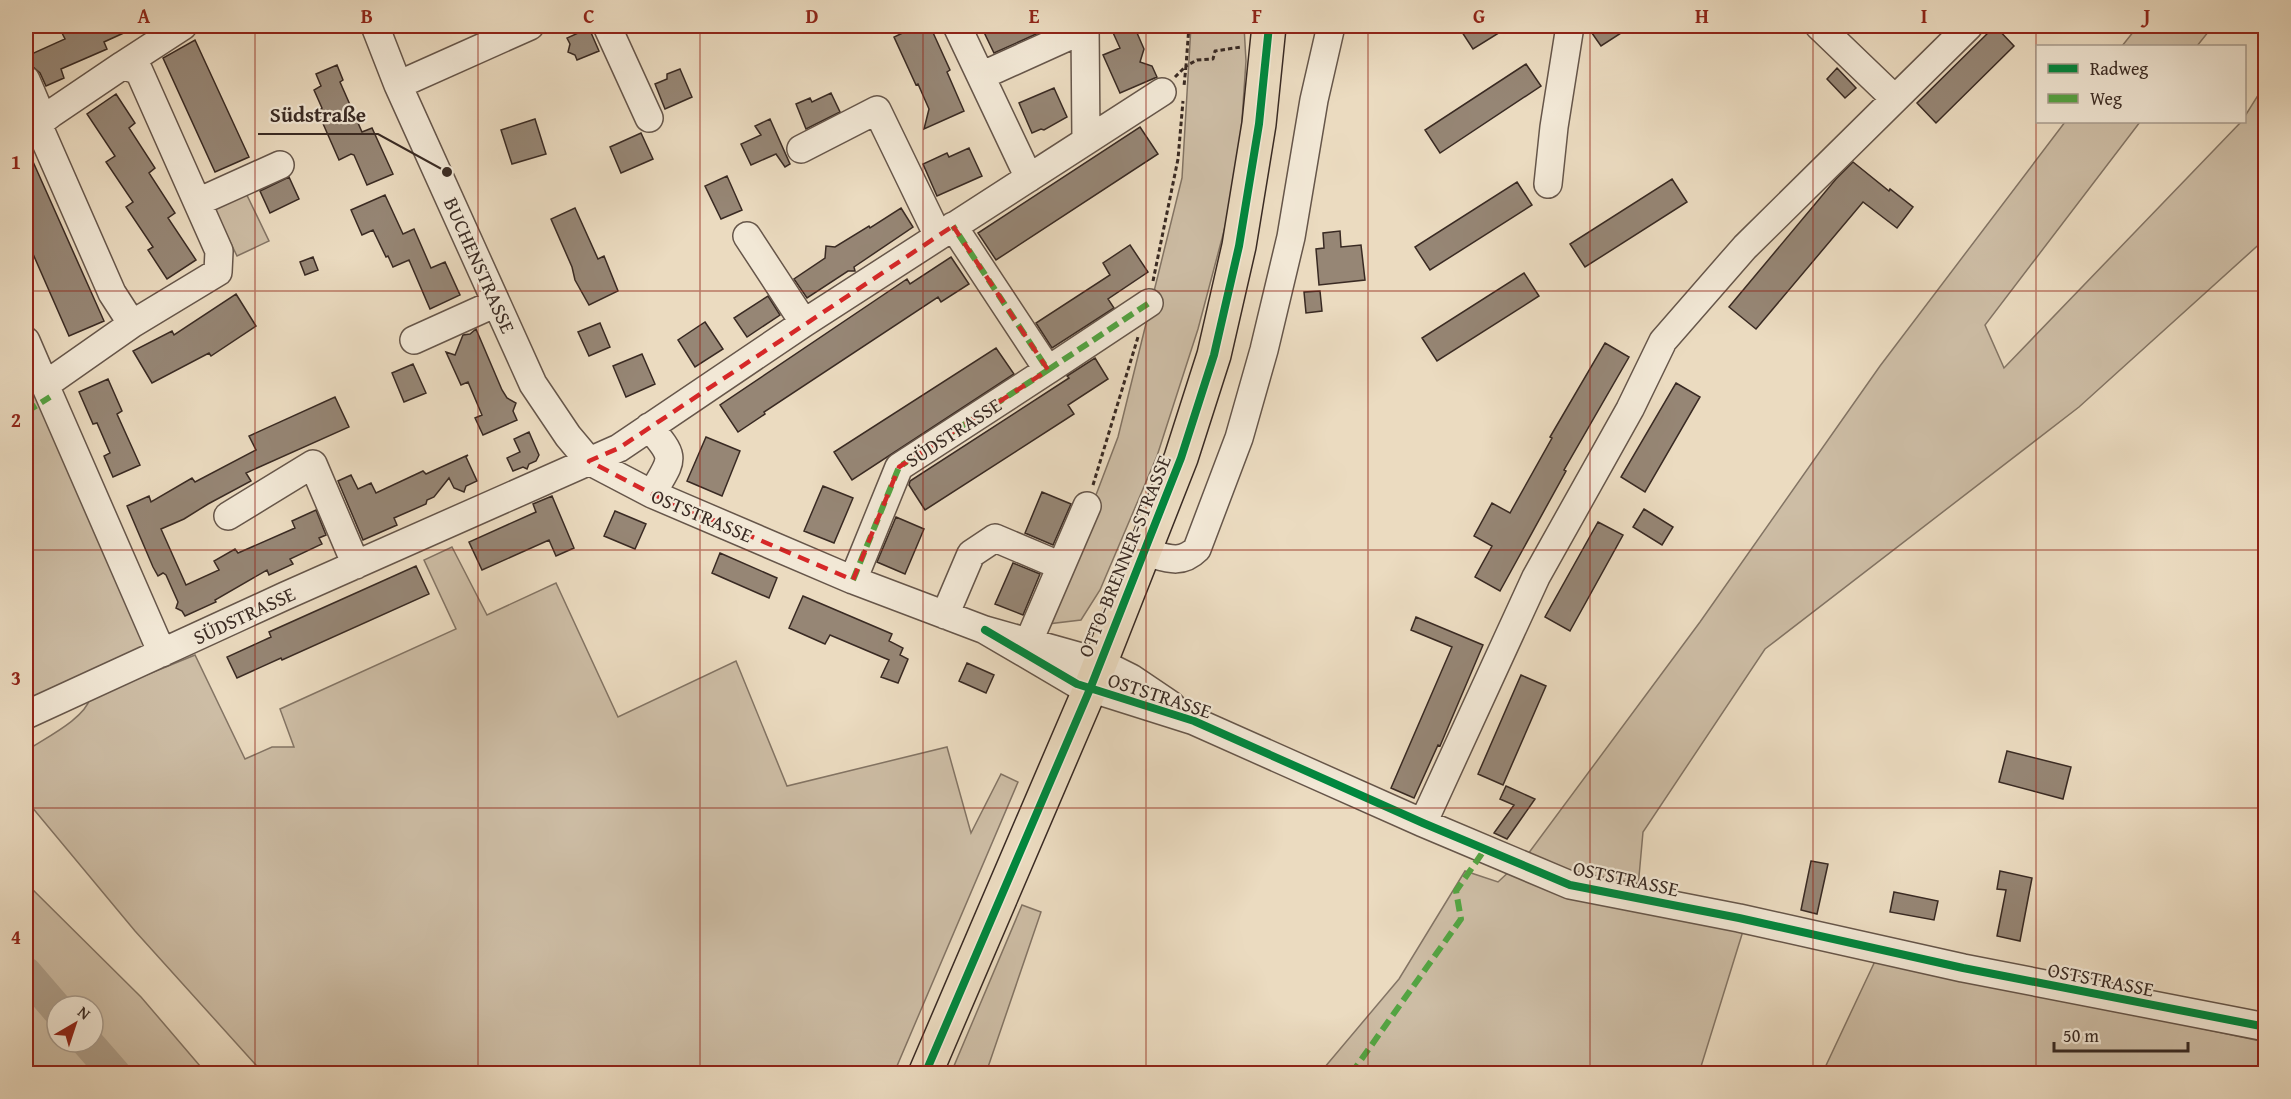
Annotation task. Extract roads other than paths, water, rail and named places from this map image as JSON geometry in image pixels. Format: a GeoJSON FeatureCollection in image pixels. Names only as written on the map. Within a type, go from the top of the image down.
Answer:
{"type":"FeatureCollection","features":[{"type":"Feature","properties":{"kind":"main road","name":"OTTO-BRENNER-STRASSE"},"geometry":{"type":"LineString","coordinates":[[925,1074],[1095,676],[1181,458],[1214,355],[1239,246],[1259,123],[1268,36]]}},
{"type":"Feature","properties":{"kind":"street"},"geometry":{"type":"LineString","coordinates":[[132,324],[112,292],[40,129],[44,120],[183,26]]}},
{"type":"Feature","properties":{"kind":"street","name":"BUCHENSTRASSE"},"geometry":{"type":"LineString","coordinates":[[375,26],[398,85],[533,384],[568,436],[589,461]]}},
{"type":"Feature","properties":{"kind":"street"},"geometry":{"type":"LineString","coordinates":[[398,85],[530,26]]}},
{"type":"Feature","properties":{"kind":"street"},"geometry":{"type":"LineString","coordinates":[[607,26],[649,118]]}},
{"type":"Feature","properties":{"kind":"street"},"geometry":{"type":"LineString","coordinates":[[957,26],[1029,178]]}},
{"type":"Feature","properties":{"kind":"street"},"geometry":{"type":"LineString","coordinates":[[1144,552],[1177,560],[1188,558],[1197,549],[1239,438],[1291,237],[1314,100],[1331,26]]}},
{"type":"Feature","properties":{"kind":"street"},"geometry":{"type":"LineString","coordinates":[[1548,184],[1570,26]]}},
{"type":"Feature","properties":{"kind":"street"},"geometry":{"type":"LineString","coordinates":[[1819,26],[1895,99]]}},
{"type":"Feature","properties":{"kind":"street"},"geometry":{"type":"LineString","coordinates":[[1423,823],[1536,577],[1630,409],[1664,340],[1745,247],[1969,26]]}},
{"type":"Feature","properties":{"kind":"street"},"geometry":{"type":"LineString","coordinates":[[981,76],[1085,27],[1086,141]]}},
{"type":"Feature","properties":{"kind":"street"},"geometry":{"type":"LineString","coordinates":[[45,385],[132,324],[218,272],[219,251],[139,71],[123,65]]}},
{"type":"Feature","properties":{"kind":"street"},"geometry":{"type":"LineString","coordinates":[[26,80],[44,120]]}},
{"type":"Feature","properties":{"kind":"street","name":"SÜDSTRASSE"},"geometry":{"type":"LineString","coordinates":[[26,715],[619,447],[804,323],[1086,141],[1176,94]]}},
{"type":"Feature","properties":{"kind":"street"},"geometry":{"type":"LineString","coordinates":[[801,149],[877,110],[945,231],[1048,370]]}},
{"type":"Feature","properties":{"kind":"street"},"geometry":{"type":"LineString","coordinates":[[198,202],[279,165]]}},
{"type":"Feature","properties":{"kind":"street"},"geometry":{"type":"LineString","coordinates":[[747,236],[804,323]]}},
{"type":"Feature","properties":{"kind":"street"},"geometry":{"type":"LineString","coordinates":[[414,340],[496,303]]}},
{"type":"Feature","properties":{"kind":"street","name":"SÜDSTRASSE"},"geometry":{"type":"LineString","coordinates":[[854,580],[899,467],[1149,303]]}},
{"type":"Feature","properties":{"kind":"street"},"geometry":{"type":"LineString","coordinates":[[26,340],[162,653]]}},
{"type":"Feature","properties":{"kind":"street"},"geometry":{"type":"LineString","coordinates":[[649,428],[668,449],[670,460],[652,494]]}},
{"type":"Feature","properties":{"kind":"street"},"geometry":{"type":"LineString","coordinates":[[228,516],[321,460],[356,565]]}},
{"type":"Feature","properties":{"kind":"street","name":"OSTSTRASSE"},"geometry":{"type":"LineString","coordinates":[[589,461],[652,494],[854,580],[985,630],[1028,643],[1194,721],[1423,823],[1570,885],[1739,918],[1963,968],[2265,1027]]}},
{"type":"Feature","properties":{"kind":"street"},"geometry":{"type":"LineString","coordinates":[[1028,643],[1087,506]]}},
{"type":"Feature","properties":{"kind":"street"},"geometry":{"type":"LineString","coordinates":[[945,615],[970,554],[995,538],[1047,560]]}},
{"type":"Feature","properties":{"kind":"street","name":"OSTSTRASSE"},"geometry":{"type":"LineString","coordinates":[[985,630],[1077,684],[1095,676]]}},
{"type":"Feature","properties":{"kind":"waterway"},"geometry":{"type":"LineString","coordinates":[[26,973],[45,995]]}},
{"type":"Feature","properties":{"kind":"waterway"},"geometry":{"type":"LineString","coordinates":[[98,1054],[115,1074]]}},
{"type":"Feature","properties":{"kind":"place","name":"Südstraße"},"geometry":{"type":"Point","coordinates":[447,172]}}]}
